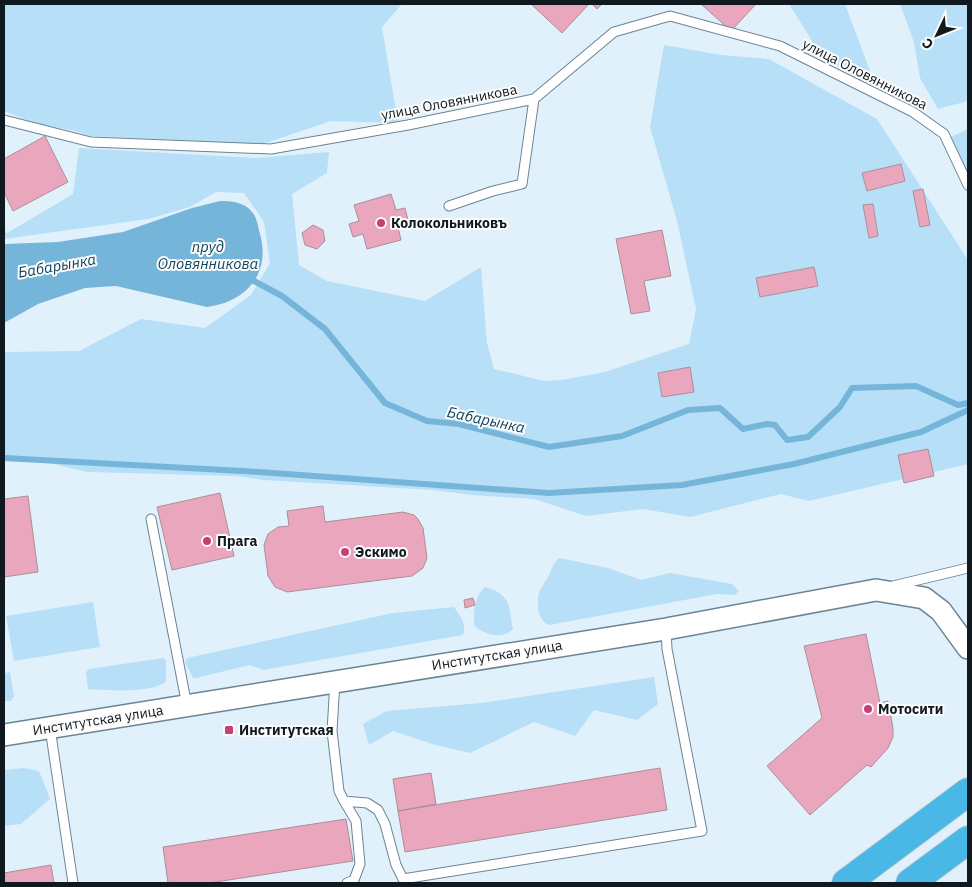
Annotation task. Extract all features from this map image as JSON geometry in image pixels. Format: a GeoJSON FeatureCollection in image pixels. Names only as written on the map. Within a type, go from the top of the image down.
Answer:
{"type":"FeatureCollection","features":[{"type":"Feature","properties":{"kind":"highway"},"geometry":{"type":"LineString","coordinates":[[846,883],[968,792]]}},
{"type":"Feature","properties":{"kind":"highway"},"geometry":{"type":"LineString","coordinates":[[910,883],[968,840]]}},
{"type":"Feature","properties":{"kind":"street","name":"Институтская улица"},"geometry":{"type":"LineString","coordinates":[[4,735],[666,629],[876,590],[924,598],[941,612],[968,648]]}},
{"type":"Feature","properties":{"kind":"lane","name":"улица Оловянникова"},"geometry":{"type":"LineString","coordinates":[[4,120],[91,142],[271,149],[408,125],[534,99],[614,32],[670,16],[780,46],[913,112],[944,134],[968,185]]}},
{"type":"Feature","properties":{"kind":"lane"},"geometry":{"type":"LineString","coordinates":[[449,206],[493,191],[522,184],[534,99]]}},
{"type":"Feature","properties":{"kind":"lane"},"geometry":{"type":"LineString","coordinates":[[151,519],[187,706]]}},
{"type":"Feature","properties":{"kind":"lane"},"geometry":{"type":"LineString","coordinates":[[876,590],[968,568]]}},
{"type":"Feature","properties":{"kind":"lane"},"geometry":{"type":"LineString","coordinates":[[344,801],[368,803],[378,810],[385,824],[396,865],[404,881],[702,831],[667,649],[666,629]]}},
{"type":"Feature","properties":{"kind":"lane"},"geometry":{"type":"LineString","coordinates":[[335,681],[332,731],[339,791],[356,822],[360,864],[354,880],[347,883]]}},
{"type":"Feature","properties":{"kind":"lane"},"geometry":{"type":"LineString","coordinates":[[50,728],[73,883]]}},
{"type":"Feature","properties":{"kind":"shaded area"},"geometry":{"type":"Polygon","coordinates":[[[4,4],[402,4],[382,27],[398,123],[331,121],[263,144],[91,136],[34,123],[4,111],[4,4]]]}},
{"type":"Feature","properties":{"kind":"shaded area"},"geometry":{"type":"Polygon","coordinates":[[[789,4],[845,4],[876,87],[822,57],[789,4]]]}},
{"type":"Feature","properties":{"kind":"shaded area"},"geometry":{"type":"Polygon","coordinates":[[[900,4],[968,4],[968,101],[938,109],[920,78],[914,42],[900,4]]]}},
{"type":"Feature","properties":{"kind":"shaded area"},"geometry":{"type":"Polygon","coordinates":[[[664,45],[721,55],[769,59],[877,119],[968,260],[968,464],[809,501],[781,494],[690,517],[643,509],[586,516],[534,499],[472,495],[433,490],[264,480],[236,476],[87,472],[45,462],[4,461],[4,352],[79,351],[141,319],[205,328],[251,295],[270,263],[264,222],[244,193],[216,192],[190,207],[148,219],[4,239],[4,228],[7,233],[73,194],[79,148],[256,158],[329,152],[327,173],[292,194],[299,265],[327,281],[425,301],[481,267],[487,343],[494,369],[544,381],[562,380],[605,372],[689,344],[696,309],[677,221],[650,127],[664,45]]]}},
{"type":"Feature","properties":{"kind":"shaded area"},"geometry":{"type":"Polygon","coordinates":[[[968,129],[968,177],[949,138],[968,129]]]}},
{"type":"Feature","properties":{"kind":"shaded area"},"geometry":{"type":"Polygon","coordinates":[[[559,558],[608,568],[641,580],[670,573],[732,584],[739,591],[735,595],[717,594],[549,625],[540,616],[538,597],[541,588],[559,558]]]}},
{"type":"Feature","properties":{"kind":"shaded area"},"geometry":{"type":"Polygon","coordinates":[[[485,587],[500,594],[507,602],[513,629],[509,632],[498,635],[488,634],[474,625],[477,599],[485,587]]]}},
{"type":"Feature","properties":{"kind":"shaded area"},"geometry":{"type":"Polygon","coordinates":[[[93,602],[100,647],[14,661],[6,616],[93,602]]]}},
{"type":"Feature","properties":{"kind":"shaded area"},"geometry":{"type":"Polygon","coordinates":[[[454,607],[464,624],[463,635],[263,670],[250,665],[196,678],[193,678],[185,662],[187,658],[393,613],[454,607]]]}},
{"type":"Feature","properties":{"kind":"shaded area"},"geometry":{"type":"Polygon","coordinates":[[[163,658],[166,660],[166,682],[158,686],[138,690],[88,689],[86,672],[89,669],[163,658]]]}},
{"type":"Feature","properties":{"kind":"shaded area"},"geometry":{"type":"Polygon","coordinates":[[[10,672],[14,697],[11,701],[4,701],[4,673],[10,672]]]}},
{"type":"Feature","properties":{"kind":"shaded area"},"geometry":{"type":"Polygon","coordinates":[[[654,677],[658,704],[637,720],[594,710],[575,736],[534,722],[470,753],[436,745],[393,731],[369,745],[363,724],[387,711],[481,703],[654,677]]]}},
{"type":"Feature","properties":{"kind":"shaded area"},"geometry":{"type":"Polygon","coordinates":[[[24,768],[39,771],[50,799],[21,824],[4,826],[4,770],[24,768]]]}},
{"type":"Feature","properties":{"kind":"water","name":"пруд Оловянникова"},"geometry":{"type":"Polygon","coordinates":[[[220,201],[229,201],[246,206],[254,214],[262,248],[262,262],[252,284],[233,299],[207,307],[116,286],[85,288],[38,304],[4,323],[4,244],[58,242],[123,232],[192,208],[220,201]]]}},
{"type":"Feature","properties":{"kind":"building"},"geometry":{"type":"Polygon","coordinates":[[[531,4],[589,4],[562,33],[531,4]]]}},
{"type":"Feature","properties":{"kind":"building"},"geometry":{"type":"Polygon","coordinates":[[[592,4],[602,4],[597,9],[592,4]]]}},
{"type":"Feature","properties":{"kind":"building"},"geometry":{"type":"Polygon","coordinates":[[[701,4],[756,4],[731,31],[701,4]]]}},
{"type":"Feature","properties":{"kind":"building"},"geometry":{"type":"Polygon","coordinates":[[[45,136],[68,182],[13,211],[4,192],[4,159],[45,136]]]}},
{"type":"Feature","properties":{"kind":"building"},"geometry":{"type":"Polygon","coordinates":[[[901,164],[905,181],[867,191],[862,173],[901,164]]]}},
{"type":"Feature","properties":{"kind":"building"},"geometry":{"type":"Polygon","coordinates":[[[923,189],[930,225],[920,227],[913,191],[923,189]]]}},
{"type":"Feature","properties":{"kind":"building","name":"Колокольниковъ"},"geometry":{"type":"Polygon","coordinates":[[[391,194],[396,210],[405,208],[409,224],[398,227],[401,240],[367,249],[363,234],[353,237],[349,224],[359,221],[354,205],[391,194]]]}},
{"type":"Feature","properties":{"kind":"building"},"geometry":{"type":"Polygon","coordinates":[[[873,204],[878,236],[869,238],[863,205],[873,204]]]}},
{"type":"Feature","properties":{"kind":"building"},"geometry":{"type":"Polygon","coordinates":[[[313,225],[323,230],[325,241],[317,249],[305,245],[302,233],[313,225]]]}},
{"type":"Feature","properties":{"kind":"building"},"geometry":{"type":"Polygon","coordinates":[[[662,230],[671,276],[644,281],[650,311],[631,314],[616,239],[662,230]]]}},
{"type":"Feature","properties":{"kind":"building"},"geometry":{"type":"Polygon","coordinates":[[[814,267],[818,286],[760,297],[756,278],[814,267]]]}},
{"type":"Feature","properties":{"kind":"building"},"geometry":{"type":"Polygon","coordinates":[[[690,367],[694,392],[662,397],[658,373],[690,367]]]}},
{"type":"Feature","properties":{"kind":"building"},"geometry":{"type":"Polygon","coordinates":[[[928,449],[934,476],[904,483],[898,455],[928,449]]]}},
{"type":"Feature","properties":{"kind":"building"},"geometry":{"type":"Polygon","coordinates":[[[220,493],[234,556],[172,570],[157,507],[220,493]]]}},
{"type":"Feature","properties":{"kind":"building"},"geometry":{"type":"Polygon","coordinates":[[[28,496],[38,572],[4,577],[4,499],[28,496]]]}},
{"type":"Feature","properties":{"kind":"building","name":"Эскимо"},"geometry":{"type":"Polygon","coordinates":[[[323,506],[325,522],[403,512],[414,515],[423,528],[427,558],[423,568],[412,576],[287,592],[275,587],[268,576],[264,545],[268,534],[278,527],[289,526],[287,511],[323,506]]]}},
{"type":"Feature","properties":{"kind":"building"},"geometry":{"type":"Polygon","coordinates":[[[473,598],[475,605],[465,608],[464,600],[473,598]]]}},
{"type":"Feature","properties":{"kind":"building"},"geometry":{"type":"Polygon","coordinates":[[[866,634],[880,703],[888,701],[893,737],[888,748],[871,767],[867,765],[810,815],[767,766],[822,718],[804,646],[866,634]]]}},
{"type":"Feature","properties":{"kind":"building"},"geometry":{"type":"Polygon","coordinates":[[[660,768],[667,810],[405,852],[398,811],[660,768]]]}},
{"type":"Feature","properties":{"kind":"building"},"geometry":{"type":"Polygon","coordinates":[[[431,773],[436,804],[398,811],[393,779],[431,773]]]}},
{"type":"Feature","properties":{"kind":"building"},"geometry":{"type":"Polygon","coordinates":[[[346,819],[353,861],[209,883],[168,883],[163,847],[346,819]]]}},
{"type":"Feature","properties":{"kind":"building"},"geometry":{"type":"Polygon","coordinates":[[[51,865],[54,883],[4,883],[4,873],[51,865]]]}},
{"type":"Feature","properties":{"kind":"waterway","name":"Бабарынка"},"geometry":{"type":"LineString","coordinates":[[246,281],[254,281],[282,296],[325,329],[385,403],[427,421],[459,424],[549,447],[622,436],[688,410],[720,408],[743,429],[767,424],[775,425],[787,440],[808,437],[840,407],[852,388],[916,386],[958,405],[968,403]]}},
{"type":"Feature","properties":{"kind":"waterway"},"geometry":{"type":"LineString","coordinates":[[4,458],[259,472],[549,493],[682,485],[794,464],[921,432],[968,410]]}},
{"type":"Feature","properties":{"kind":"place","name":"Колокольниковъ"},"geometry":{"type":"Point","coordinates":[381,223]}},
{"type":"Feature","properties":{"kind":"place","name":"Прага"},"geometry":{"type":"Point","coordinates":[207,541]}},
{"type":"Feature","properties":{"kind":"place","name":"Эскимо"},"geometry":{"type":"Point","coordinates":[345,552]}},
{"type":"Feature","properties":{"kind":"place","name":"Мотосити"},"geometry":{"type":"Point","coordinates":[868,709]}},
{"type":"Feature","properties":{"kind":"place","name":"Институтская"},"geometry":{"type":"Point","coordinates":[229,730]}}]}
